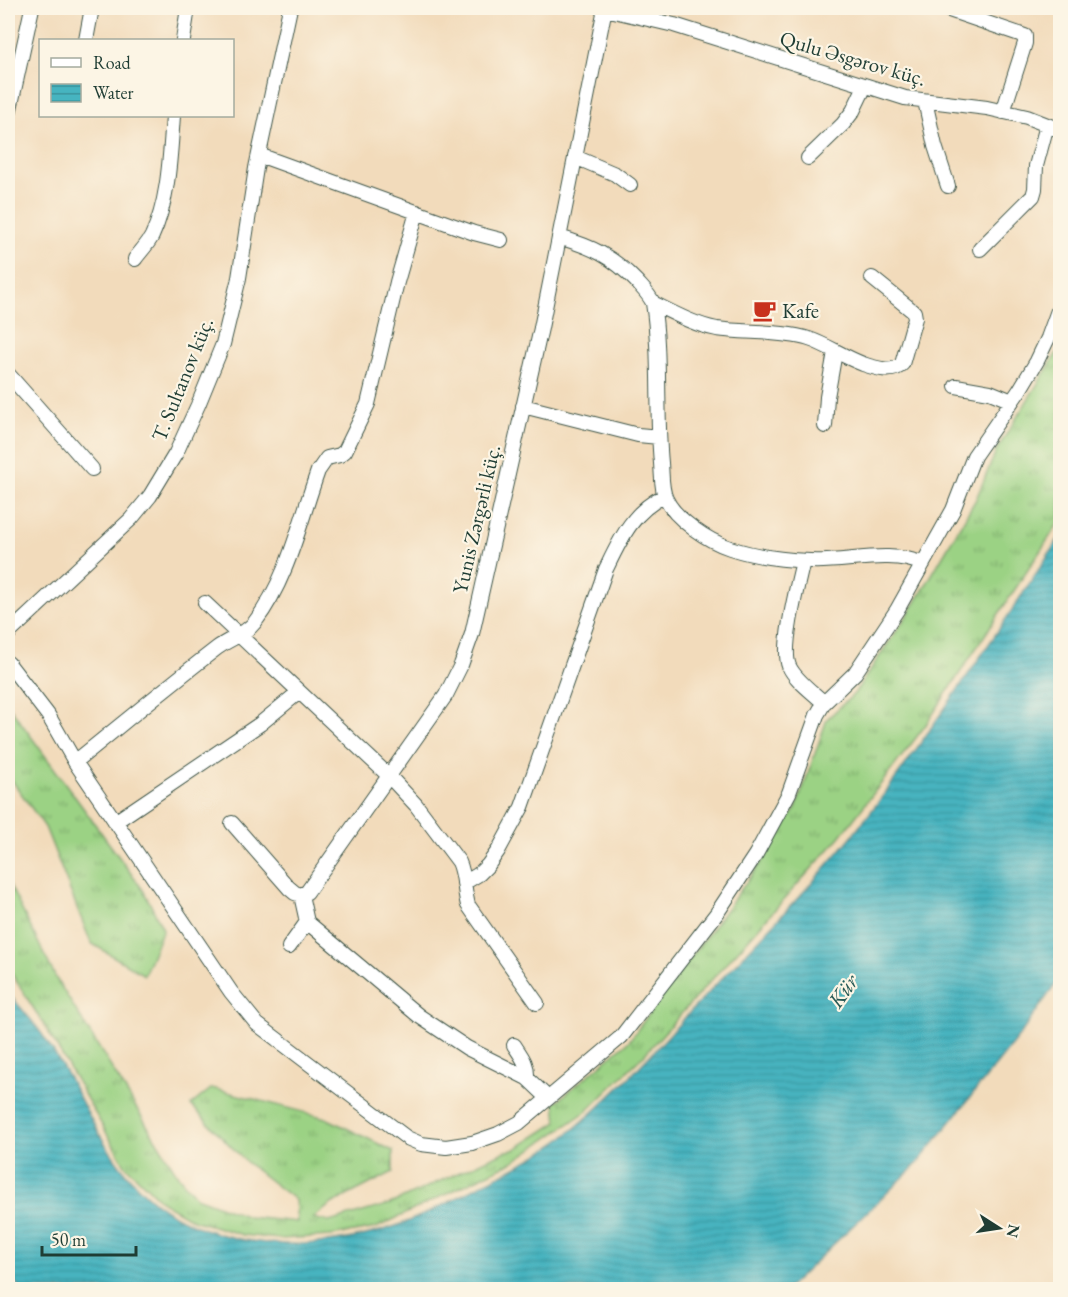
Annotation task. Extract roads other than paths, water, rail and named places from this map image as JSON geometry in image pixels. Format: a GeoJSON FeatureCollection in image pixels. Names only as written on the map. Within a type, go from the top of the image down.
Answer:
{"type":"FeatureCollection","features":[{"type":"Feature","properties":{"kind":"street"},"geometry":{"type":"LineString","coordinates":[[8,118],[32,8]]}},
{"type":"Feature","properties":{"kind":"street"},"geometry":{"type":"LineString","coordinates":[[86,39],[92,8]]}},
{"type":"Feature","properties":{"kind":"street"},"geometry":{"type":"LineString","coordinates":[[183,39],[188,8]]}},
{"type":"Feature","properties":{"kind":"street","name":"T. Sultanov küç."},"geometry":{"type":"LineString","coordinates":[[8,634],[131,519],[150,496],[176,453],[223,344],[239,278],[259,155],[290,8]]}},
{"type":"Feature","properties":{"kind":"street","name":"Qulu Əsgərov küç."},"geometry":{"type":"LineString","coordinates":[[604,8],[674,25],[865,86],[925,101],[976,106],[1003,112],[1060,130]]}},
{"type":"Feature","properties":{"kind":"street","name":"Yunis Zərgərli küç."},"geometry":{"type":"LineString","coordinates":[[301,895],[307,892],[316,881],[446,695],[461,665],[472,634],[559,237],[604,8]]}},
{"type":"Feature","properties":{"kind":"street"},"geometry":{"type":"LineString","coordinates":[[943,8],[1025,36],[1025,43],[1003,112]]}},
{"type":"Feature","properties":{"kind":"street"},"geometry":{"type":"LineString","coordinates":[[808,158],[843,124],[853,111],[865,86]]}},
{"type":"Feature","properties":{"kind":"street"},"geometry":{"type":"LineString","coordinates":[[925,101],[935,146],[948,186]]}},
{"type":"Feature","properties":{"kind":"street"},"geometry":{"type":"LineString","coordinates":[[135,259],[151,239],[158,222],[170,159],[173,117]]}},
{"type":"Feature","properties":{"kind":"street"},"geometry":{"type":"LineString","coordinates":[[980,249],[1033,196],[1036,166],[1047,125]]}},
{"type":"Feature","properties":{"kind":"street"},"geometry":{"type":"LineString","coordinates":[[259,155],[474,233],[501,240]]}},
{"type":"Feature","properties":{"kind":"street"},"geometry":{"type":"LineString","coordinates":[[575,157],[615,174],[630,185]]}},
{"type":"Feature","properties":{"kind":"street"},"geometry":{"type":"LineString","coordinates":[[75,762],[218,648],[254,624],[275,589],[322,463],[327,458],[340,455],[345,451],[368,404],[397,282],[417,212]]}},
{"type":"Feature","properties":{"kind":"street"},"geometry":{"type":"LineString","coordinates":[[559,237],[608,256],[630,275],[653,303],[664,496],[679,517],[728,547],[803,561],[898,557],[912,559],[923,564]]}},
{"type":"Feature","properties":{"kind":"street"},"geometry":{"type":"LineString","coordinates":[[653,303],[698,324],[714,328],[809,339],[866,365],[897,369],[902,364],[915,318],[914,312],[872,278]]}},
{"type":"Feature","properties":{"kind":"street"},"geometry":{"type":"LineString","coordinates":[[8,663],[48,715],[75,762],[115,822],[245,1011],[257,1024],[407,1138],[434,1147],[472,1143],[498,1134],[519,1123],[621,1037],[717,913],[756,854],[789,793],[812,728],[825,703],[855,673],[897,610],[954,510],[974,456],[1012,401],[1041,353],[1060,305]]}},
{"type":"Feature","properties":{"kind":"street"},"geometry":{"type":"LineString","coordinates":[[825,426],[828,388],[835,352]]}},
{"type":"Feature","properties":{"kind":"street"},"geometry":{"type":"LineString","coordinates":[[8,374],[38,411],[92,469]]}},
{"type":"Feature","properties":{"kind":"street"},"geometry":{"type":"LineString","coordinates":[[956,386],[990,392],[1012,401]]}},
{"type":"Feature","properties":{"kind":"street"},"geometry":{"type":"LineString","coordinates":[[523,406],[638,435],[659,437]]}},
{"type":"Feature","properties":{"kind":"street"},"geometry":{"type":"LineString","coordinates":[[464,883],[488,865],[514,823],[606,569],[619,542],[637,515],[649,504],[664,496]]}},
{"type":"Feature","properties":{"kind":"street"},"geometry":{"type":"LineString","coordinates":[[803,561],[791,619],[788,664],[792,672],[825,703]]}},
{"type":"Feature","properties":{"kind":"street"},"geometry":{"type":"LineString","coordinates":[[205,603],[389,776],[416,805],[459,862],[468,904],[537,1003]]}},
{"type":"Feature","properties":{"kind":"street"},"geometry":{"type":"LineString","coordinates":[[115,822],[260,724],[299,692]]}},
{"type":"Feature","properties":{"kind":"street"},"geometry":{"type":"LineString","coordinates":[[232,823],[289,888],[301,895],[307,922],[419,1016],[466,1048],[527,1078],[548,1098]]}},
{"type":"Feature","properties":{"kind":"street"},"geometry":{"type":"LineString","coordinates":[[289,947],[307,922]]}},
{"type":"Feature","properties":{"kind":"street"},"geometry":{"type":"LineString","coordinates":[[514,1045],[528,1068],[527,1078]]}},
{"type":"Feature","properties":{"kind":"water","name":"Kür"},"geometry":{"type":"Polygon","coordinates":[[[1060,537],[1060,978],[1019,1036],[917,1164],[787,1289],[21,1290],[8,1272],[8,993],[37,1028],[57,1058],[117,1161],[135,1184],[157,1204],[183,1220],[212,1232],[243,1240],[274,1244],[305,1244],[337,1241],[368,1234],[427,1213],[534,1157],[583,1121],[638,1069],[793,904],[842,848],[910,759],[1060,537]]]}},
{"type":"Feature","properties":{"kind":"place","name":"Kafe"},"geometry":{"type":"Point","coordinates":[764,310]}}]}
